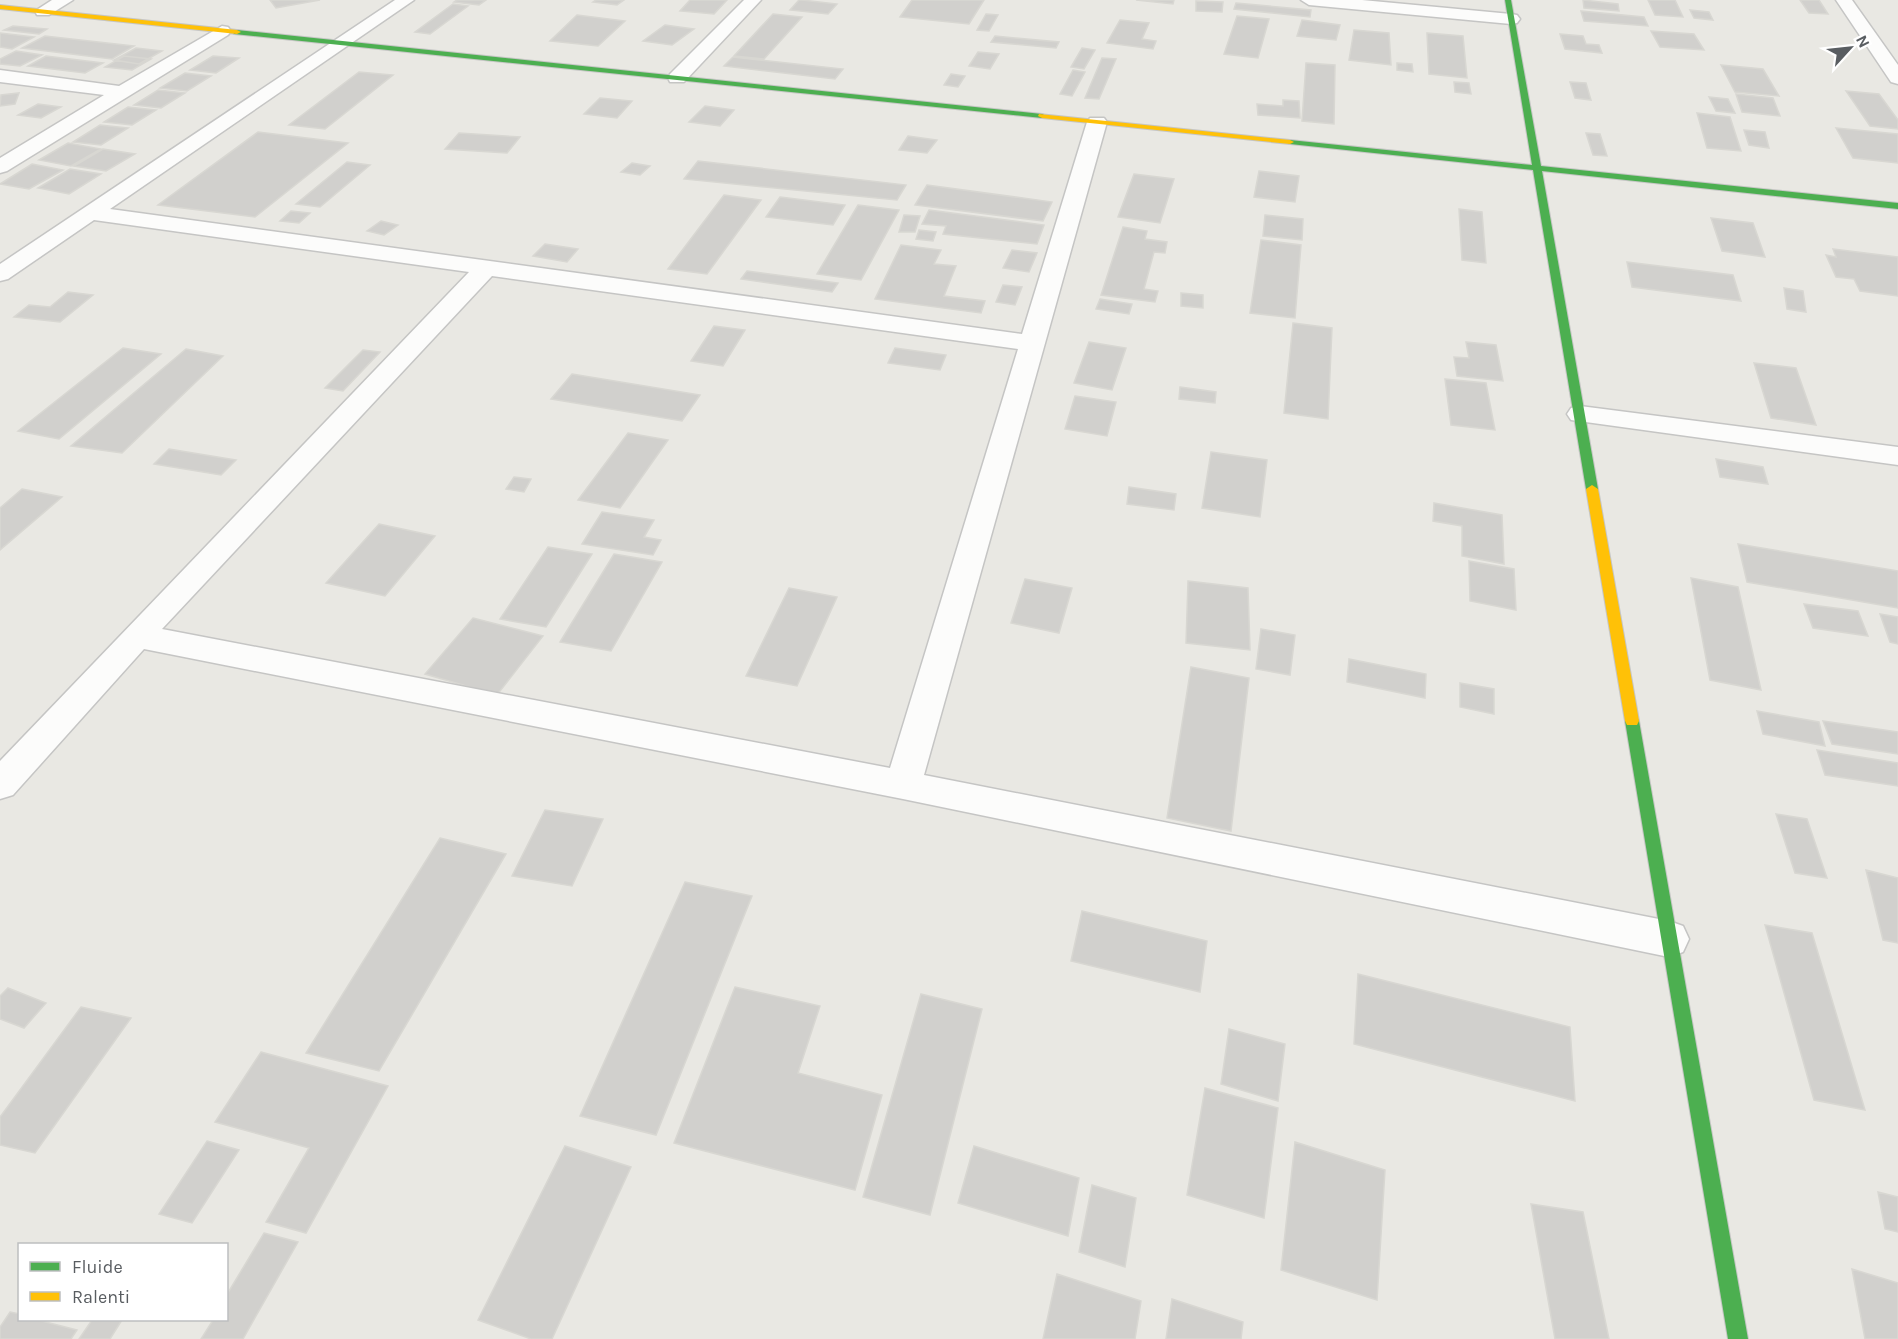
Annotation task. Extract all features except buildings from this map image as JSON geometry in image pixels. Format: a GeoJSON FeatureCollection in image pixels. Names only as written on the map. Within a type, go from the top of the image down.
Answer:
{"type":"FeatureCollection","features":[{"type":"Feature","properties":{"kind":"street"},"geometry":{"type":"LineString","coordinates":[[42,11],[65,0]]}},
{"type":"Feature","properties":{"kind":"street"},"geometry":{"type":"LineString","coordinates":[[0,274],[406,0]]}},
{"type":"Feature","properties":{"kind":"street"},"geometry":{"type":"LineString","coordinates":[[677,78],[753,0]]}},
{"type":"Feature","properties":{"kind":"street"},"geometry":{"type":"LineString","coordinates":[[1309,0],[1511,19]]}},
{"type":"Feature","properties":{"kind":"street"},"geometry":{"type":"LineString","coordinates":[[1508,0],[1738,1339]]}},
{"type":"Feature","properties":{"kind":"street"},"geometry":{"type":"LineString","coordinates":[[1844,0],[1898,78]]}},
{"type":"Feature","properties":{"kind":"street"},"geometry":{"type":"LineString","coordinates":[[0,7],[1898,206]]}},
{"type":"Feature","properties":{"kind":"street"},"geometry":{"type":"LineString","coordinates":[[0,167],[222,31]]}},
{"type":"Feature","properties":{"kind":"street"},"geometry":{"type":"LineString","coordinates":[[1876,46],[1898,48]]}},
{"type":"Feature","properties":{"kind":"street"},"geometry":{"type":"LineString","coordinates":[[0,76],[123,92]]}},
{"type":"Feature","properties":{"kind":"street"},"geometry":{"type":"LineString","coordinates":[[903,785],[1097,122]]}},
{"type":"Feature","properties":{"kind":"street"},"geometry":{"type":"LineString","coordinates":[[90,213],[1031,343]]}},
{"type":"Feature","properties":{"kind":"street"},"geometry":{"type":"LineString","coordinates":[[0,785],[137,636],[486,268]]}},
{"type":"Feature","properties":{"kind":"street"},"geometry":{"type":"LineString","coordinates":[[1580,414],[1898,456]]}},
{"type":"Feature","properties":{"kind":"street"},"geometry":{"type":"LineString","coordinates":[[137,636],[903,785],[1670,939]]}},
{"type":"Feature","properties":{"kind":"traffic: fast"},"geometry":{"type":"LineString","coordinates":[[1508,0],[1592,489]]}},
{"type":"Feature","properties":{"kind":"traffic: fast"},"geometry":{"type":"LineString","coordinates":[[237,32],[1042,116]]}},
{"type":"Feature","properties":{"kind":"traffic: fast"},"geometry":{"type":"LineString","coordinates":[[1290,142],[1898,206]]}},
{"type":"Feature","properties":{"kind":"traffic: fast"},"geometry":{"type":"LineString","coordinates":[[1632,721],[1738,1339]]}},
{"type":"Feature","properties":{"kind":"traffic: slow"},"geometry":{"type":"LineString","coordinates":[[0,7],[237,32]]}},
{"type":"Feature","properties":{"kind":"traffic: slow"},"geometry":{"type":"LineString","coordinates":[[1042,116],[1290,142]]}},
{"type":"Feature","properties":{"kind":"traffic: slow"},"geometry":{"type":"LineString","coordinates":[[1592,489],[1632,721]]}}]}
